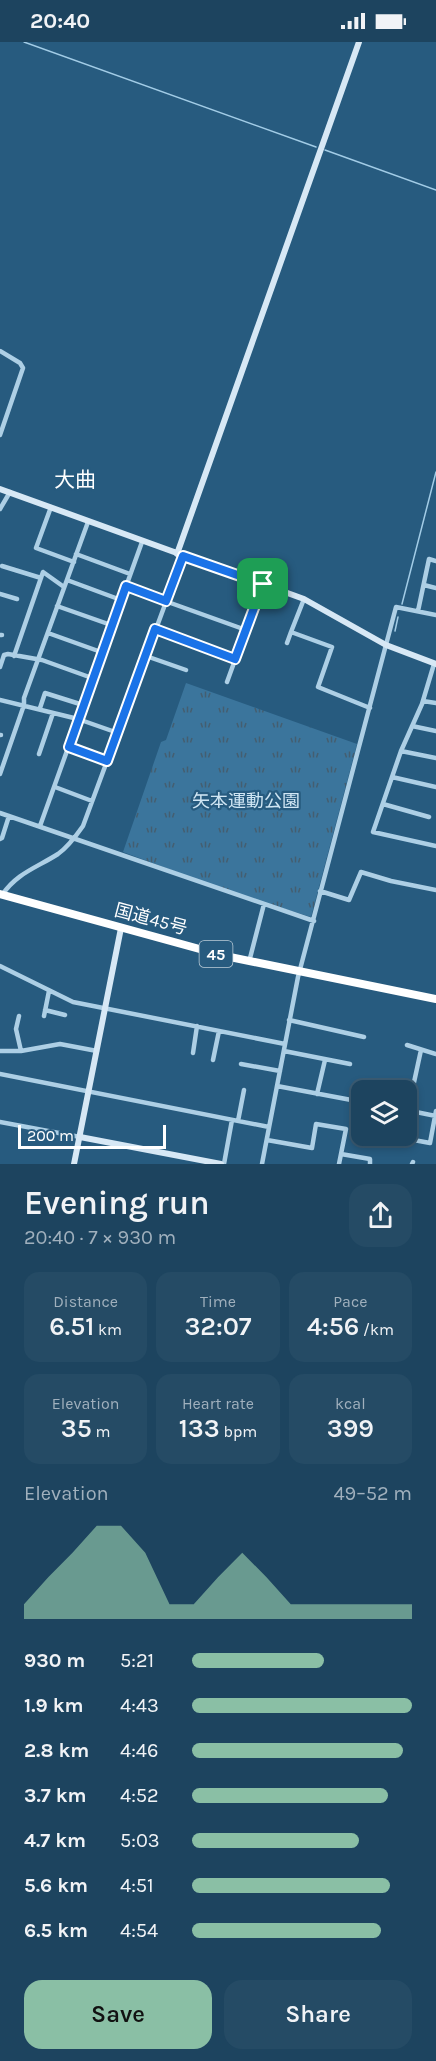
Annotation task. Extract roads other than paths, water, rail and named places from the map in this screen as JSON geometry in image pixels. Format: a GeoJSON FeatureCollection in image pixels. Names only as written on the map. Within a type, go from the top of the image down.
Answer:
{"type":"FeatureCollection","features":[{"type":"Feature","properties":{"kind":"highway","name":"国道45号"},"geometry":{"type":"LineString","coordinates":[[1,895],[249,962],[436,997]]}},
{"type":"Feature","properties":{"kind":"street"},"geometry":{"type":"LineString","coordinates":[[1,895],[24,872],[60,853],[83,826],[166,601],[359,42]]}},
{"type":"Feature","properties":{"kind":"street"},"geometry":{"type":"LineString","coordinates":[[0,351],[20,363],[23,368],[0,435]]}},
{"type":"Feature","properties":{"kind":"street"},"geometry":{"type":"LineString","coordinates":[[0,489],[304,599],[386,645],[435,664],[373,832],[436,846]]}},
{"type":"Feature","properties":{"kind":"street"},"geometry":{"type":"LineString","coordinates":[[0,509],[10,492]]}},
{"type":"Feature","properties":{"kind":"street"},"geometry":{"type":"LineString","coordinates":[[51,507],[36,548],[74,562]]}},
{"type":"Feature","properties":{"kind":"street"},"geometry":{"type":"LineString","coordinates":[[0,774],[24,705],[24,698],[88,522]]}},
{"type":"Feature","properties":{"kind":"street"},"geometry":{"type":"LineString","coordinates":[[40,826],[142,542]]}},
{"type":"Feature","properties":{"kind":"street"},"geometry":{"type":"LineString","coordinates":[[76,554],[130,574]]}},
{"type":"Feature","properties":{"kind":"street"},"geometry":{"type":"LineString","coordinates":[[418,611],[429,559],[436,561]]}},
{"type":"Feature","properties":{"kind":"street"},"geometry":{"type":"LineString","coordinates":[[2,566],[41,578]]}},
{"type":"Feature","properties":{"kind":"street"},"geometry":{"type":"LineString","coordinates":[[14,656],[43,572],[64,587]]}},
{"type":"Feature","properties":{"kind":"street"},"geometry":{"type":"LineString","coordinates":[[67,580],[121,600]]}},
{"type":"Feature","properties":{"kind":"street"},"geometry":{"type":"LineString","coordinates":[[227,682],[263,584]]}},
{"type":"Feature","properties":{"kind":"street"},"geometry":{"type":"LineString","coordinates":[[424,585],[436,588]]}},
{"type":"Feature","properties":{"kind":"street"},"geometry":{"type":"LineString","coordinates":[[126,586],[246,630]]}},
{"type":"Feature","properties":{"kind":"street"},"geometry":{"type":"LineString","coordinates":[[0,594],[17,599]]}},
{"type":"Feature","properties":{"kind":"street"},"geometry":{"type":"LineString","coordinates":[[287,644],[304,599]]}},
{"type":"Feature","properties":{"kind":"street"},"geometry":{"type":"LineString","coordinates":[[57,606],[111,625]]}},
{"type":"Feature","properties":{"kind":"street"},"geometry":{"type":"LineString","coordinates":[[262,1164],[300,972],[396,607],[436,615]]}},
{"type":"Feature","properties":{"kind":"street"},"geometry":{"type":"LineString","coordinates":[[155,629],[235,659]]}},
{"type":"Feature","properties":{"kind":"street"},"geometry":{"type":"LineString","coordinates":[[291,632],[332,647],[318,687],[370,708]]}},
{"type":"Feature","properties":{"kind":"street"},"geometry":{"type":"LineString","coordinates":[[48,633],[101,652]]}},
{"type":"Feature","properties":{"kind":"street"},"geometry":{"type":"LineString","coordinates":[[0,667],[4,655],[14,656],[38,660],[92,678]]}},
{"type":"Feature","properties":{"kind":"street"},"geometry":{"type":"LineString","coordinates":[[146,656],[186,670]]}},
{"type":"Feature","properties":{"kind":"street"},"geometry":{"type":"LineString","coordinates":[[40,708],[45,693],[83,705]]}},
{"type":"Feature","properties":{"kind":"street"},"geometry":{"type":"LineString","coordinates":[[0,700],[40,708],[118,733]]}},
{"type":"Feature","properties":{"kind":"street"},"geometry":{"type":"LineString","coordinates":[[423,701],[436,704]]}},
{"type":"Feature","properties":{"kind":"street"},"geometry":{"type":"LineString","coordinates":[[39,754],[53,713]]}},
{"type":"Feature","properties":{"kind":"street"},"geometry":{"type":"LineString","coordinates":[[412,726],[436,731]]}},
{"type":"Feature","properties":{"kind":"street"},"geometry":{"type":"LineString","coordinates":[[69,747],[107,761]]}},
{"type":"Feature","properties":{"kind":"street"},"geometry":{"type":"LineString","coordinates":[[401,751],[436,758]]}},
{"type":"Feature","properties":{"kind":"street"},"geometry":{"type":"LineString","coordinates":[[392,777],[436,787]]}},
{"type":"Feature","properties":{"kind":"street"},"geometry":{"type":"LineString","coordinates":[[54,787],[92,801]]}},
{"type":"Feature","properties":{"kind":"street"},"geometry":{"type":"LineString","coordinates":[[383,804],[429,817]]}},
{"type":"Feature","properties":{"kind":"street"},"geometry":{"type":"LineString","coordinates":[[0,813],[314,921]]}},
{"type":"Feature","properties":{"kind":"street"},"geometry":{"type":"LineString","coordinates":[[0,839],[9,816]]}},
{"type":"Feature","properties":{"kind":"street"},"geometry":{"type":"LineString","coordinates":[[320,891],[349,900],[361,872],[436,890]]}},
{"type":"Feature","properties":{"kind":"street"},"geometry":{"type":"LineString","coordinates":[[249,962],[264,904]]}},
{"type":"Feature","properties":{"kind":"street"},"geometry":{"type":"LineString","coordinates":[[74,1164],[121,928]]}},
{"type":"Feature","properties":{"kind":"street"},"geometry":{"type":"LineString","coordinates":[[0,966],[73,1002],[285,1044]]}},
{"type":"Feature","properties":{"kind":"street"},"geometry":{"type":"LineString","coordinates":[[49,991],[45,1013],[65,1015]]}},
{"type":"Feature","properties":{"kind":"street"},"geometry":{"type":"LineString","coordinates":[[19,1016],[16,1029],[21,1051]]}},
{"type":"Feature","properties":{"kind":"street"},"geometry":{"type":"LineString","coordinates":[[290,1020],[364,1037]]}},
{"type":"Feature","properties":{"kind":"street"},"geometry":{"type":"LineString","coordinates":[[193,1053],[197,1026]]}},
{"type":"Feature","properties":{"kind":"street"},"geometry":{"type":"LineString","coordinates":[[213,1060],[219,1031]]}},
{"type":"Feature","properties":{"kind":"street"},"geometry":{"type":"LineString","coordinates":[[0,1051],[21,1051],[60,1044],[97,1050]]}},
{"type":"Feature","properties":{"kind":"street"},"geometry":{"type":"LineString","coordinates":[[407,1046],[436,1054]]}},
{"type":"Feature","properties":{"kind":"street"},"geometry":{"type":"LineString","coordinates":[[414,1080],[421,1050]]}},
{"type":"Feature","properties":{"kind":"street"},"geometry":{"type":"LineString","coordinates":[[284,1051],[350,1064]]}},
{"type":"Feature","properties":{"kind":"street"},"geometry":{"type":"LineString","coordinates":[[317,1094],[325,1060]]}},
{"type":"Feature","properties":{"kind":"street"},"geometry":{"type":"LineString","coordinates":[[241,1064],[280,1071]]}},
{"type":"Feature","properties":{"kind":"street"},"geometry":{"type":"LineString","coordinates":[[0,1074],[269,1127]]}},
{"type":"Feature","properties":{"kind":"street"},"geometry":{"type":"LineString","coordinates":[[277,1086],[351,1100]]}},
{"type":"Feature","properties":{"kind":"street"},"geometry":{"type":"LineString","coordinates":[[0,1122],[223,1164],[244,1090]]}},
{"type":"Feature","properties":{"kind":"street"},"geometry":{"type":"LineString","coordinates":[[417,1111],[436,1114],[430,1143],[417,1141]]}},
{"type":"Feature","properties":{"kind":"street"},"geometry":{"type":"LineString","coordinates":[[267,1140],[312,1148],[316,1124],[346,1129],[339,1164]]}},
{"type":"Feature","properties":{"kind":"street"},"geometry":{"type":"LineString","coordinates":[[341,1154],[370,1159],[370,1164]]}},
{"type":"Feature","properties":{"kind":"waterway"},"geometry":{"type":"LineString","coordinates":[[24,42],[316,147]]}},
{"type":"Feature","properties":{"kind":"waterway"},"geometry":{"type":"LineString","coordinates":[[325,150],[436,190]]}},
{"type":"Feature","properties":{"kind":"waterway"},"geometry":{"type":"LineString","coordinates":[[402,604],[436,472]]}},
{"type":"Feature","properties":{"kind":"waterway"},"geometry":{"type":"LineString","coordinates":[[395,631],[398,617]]}},
{"type":"Feature","properties":{"kind":"district","name":"大曲"},"geometry":{"type":"Point","coordinates":[75,480]}},
{"type":"Feature","properties":{"kind":"park label","name":"矢本運動公園"},"geometry":{"type":"Point","coordinates":[246,801]}}]}
